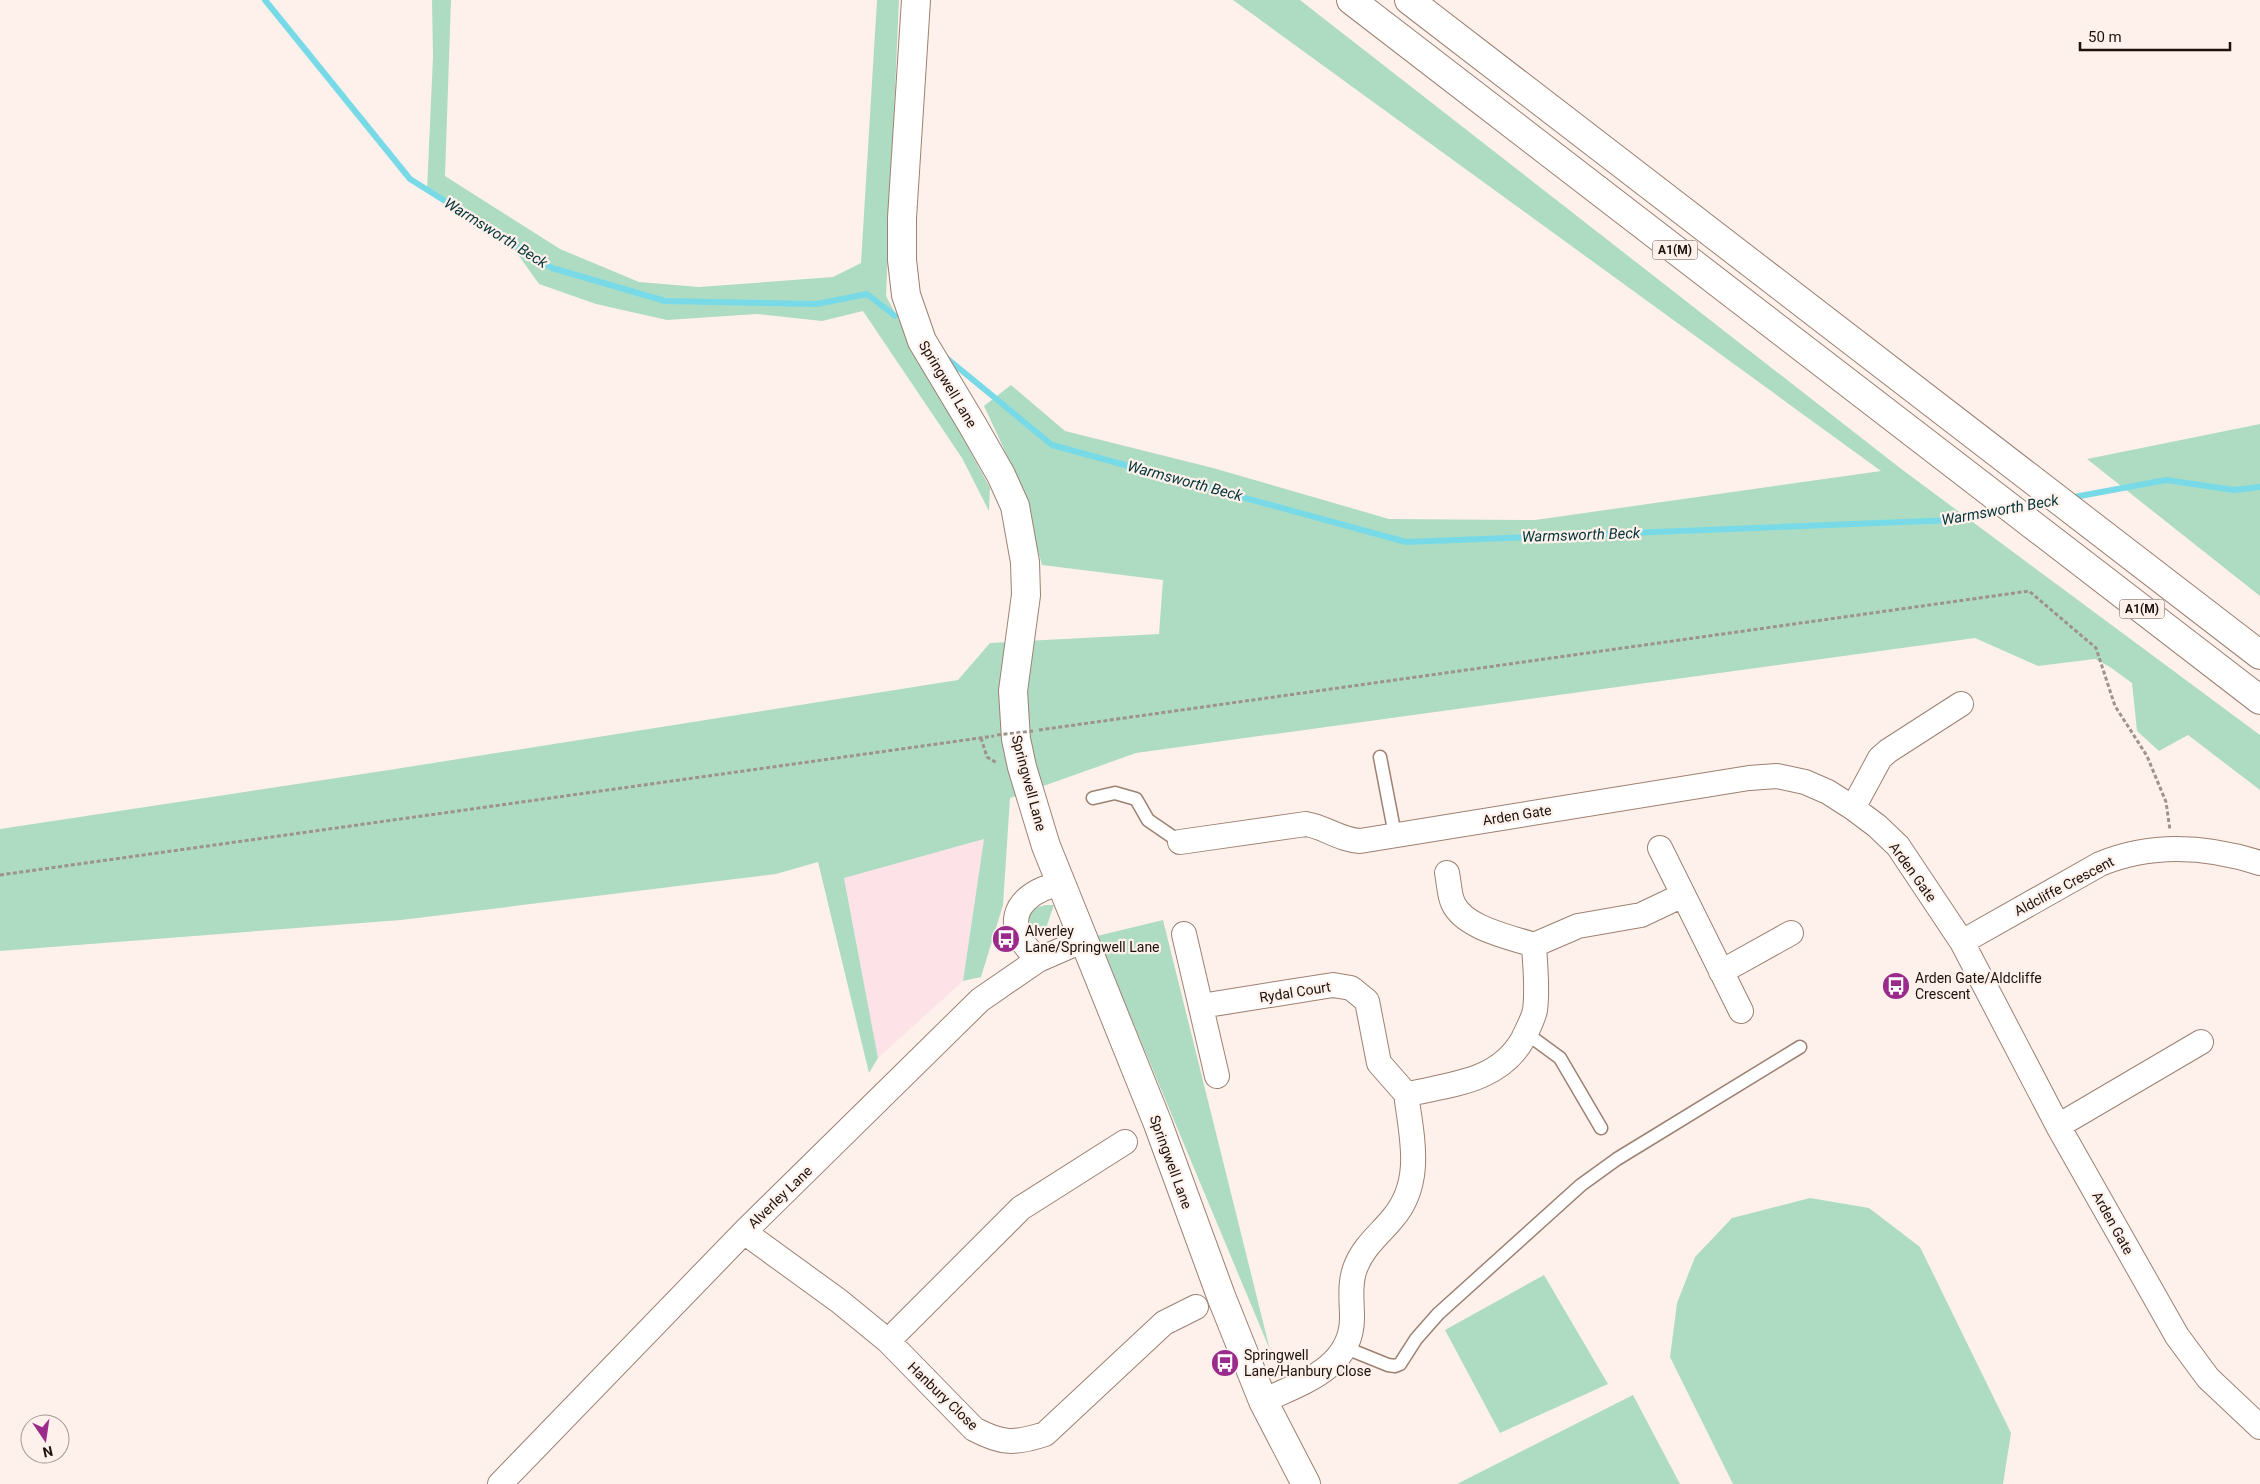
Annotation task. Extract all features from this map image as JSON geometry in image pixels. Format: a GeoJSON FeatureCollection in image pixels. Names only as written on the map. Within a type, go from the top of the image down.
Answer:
{"type":"FeatureCollection","features":[{"type":"Feature","properties":{"kind":"main road","name":"Springwell Lane"},"geometry":{"type":"LineString","coordinates":[[916,0],[902,218],[902,260],[906,295],[922,342],[1001,475],[1015,506],[1025,562],[1026,595],[1013,691],[1016,739],[1043,836],[1158,1124],[1221,1296],[1263,1401],[1306,1484]]}},
{"type":"Feature","properties":{"kind":"main road","name":"A1(M)"},"geometry":{"type":"LineString","coordinates":[[1351,0],[2260,700]]}},
{"type":"Feature","properties":{"kind":"main road","name":"A1(M)"},"geometry":{"type":"LineString","coordinates":[[1409,0],[2260,655]]}},
{"type":"Feature","properties":{"kind":"street"},"geometry":{"type":"LineString","coordinates":[[1854,808],[1880,758],[1961,704]]}},
{"type":"Feature","properties":{"kind":"street","name":"Arden Gate"},"geometry":{"type":"LineString","coordinates":[[1180,842],[1294,824],[1315,826],[1350,840],[1360,841],[1739,779],[1777,776],[1805,782],[1854,808],[1898,846],[1962,942],[2058,1126],[2177,1336],[2208,1378],[2260,1427]]}},
{"type":"Feature","properties":{"kind":"street"},"geometry":{"type":"LineString","coordinates":[[1660,848],[1741,1011]]}},
{"type":"Feature","properties":{"kind":"street","name":"Aldcliffe Crescent"},"geometry":{"type":"LineString","coordinates":[[1962,942],[2100,864],[2118,857],[2146,850],[2172,848],[2236,856],[2260,863]]}},
{"type":"Feature","properties":{"kind":"street"},"geometry":{"type":"LineString","coordinates":[[1447,873],[1453,903],[1468,920],[1494,932],[1534,945],[1578,926],[1641,915],[1683,894]]}},
{"type":"Feature","properties":{"kind":"street"},"geometry":{"type":"LineString","coordinates":[[1038,960],[1017,929],[1018,912],[1030,895],[1044,887],[1061,884]]}},
{"type":"Feature","properties":{"kind":"street"},"geometry":{"type":"LineString","coordinates":[[1721,972],[1791,933]]}},
{"type":"Feature","properties":{"kind":"street"},"geometry":{"type":"LineString","coordinates":[[1184,934],[1217,1076]]}},
{"type":"Feature","properties":{"kind":"street","name":"Alverley Lane"},"geometry":{"type":"LineString","coordinates":[[500,1484],[744,1232],[980,1000],[1038,960],[1084,940]]}},
{"type":"Feature","properties":{"kind":"street"},"geometry":{"type":"LineString","coordinates":[[1263,1401],[1319,1375],[1333,1364],[1346,1348],[1352,1325],[1352,1279],[1355,1266],[1373,1238],[1402,1207],[1411,1186],[1414,1150],[1407,1101],[1408,1096],[1413,1093],[1480,1078],[1497,1068],[1510,1057],[1526,1033],[1534,1013],[1536,995],[1534,945]]}},
{"type":"Feature","properties":{"kind":"street","name":"Rydal Court"},"geometry":{"type":"LineString","coordinates":[[1201,1006],[1333,985],[1352,988],[1366,1001],[1379,1063],[1408,1096]]}},
{"type":"Feature","properties":{"kind":"street"},"geometry":{"type":"LineString","coordinates":[[2058,1126],[2201,1042]]}},
{"type":"Feature","properties":{"kind":"street"},"geometry":{"type":"LineString","coordinates":[[888,1341],[1020,1208],[1125,1142]]}},
{"type":"Feature","properties":{"kind":"street","name":"Hanbury Close"},"geometry":{"type":"LineString","coordinates":[[744,1232],[839,1301],[888,1341],[974,1429],[990,1438],[1008,1442],[1025,1441],[1045,1434],[1164,1323],[1196,1307]]}},
{"type":"Feature","properties":{"kind":"lane"},"geometry":{"type":"LineString","coordinates":[[1380,758],[1395,835]]}},
{"type":"Feature","properties":{"kind":"lane"},"geometry":{"type":"LineString","coordinates":[[1093,798],[1115,793],[1136,799],[1148,820],[1180,842]]}},
{"type":"Feature","properties":{"kind":"lane"},"geometry":{"type":"LineString","coordinates":[[1526,1033],[1560,1058],[1601,1128]]}},
{"type":"Feature","properties":{"kind":"lane"},"geometry":{"type":"LineString","coordinates":[[1346,1348],[1388,1365],[1395,1366],[1400,1364],[1416,1339],[1443,1309],[1581,1185],[1617,1159],[1800,1047]]}},
{"type":"Feature","properties":{"kind":"path"},"geometry":{"type":"LineString","coordinates":[[0,875],[2029,591],[2096,648],[2115,706],[2147,756],[2166,802],[2172,848]]}},
{"type":"Feature","properties":{"kind":"shaded area"},"geometry":{"type":"Polygon","coordinates":[[[984,839],[963,981],[878,1058],[844,877],[984,839]]]}},
{"type":"Feature","properties":{"kind":"green space"},"geometry":{"type":"Polygon","coordinates":[[[432,0],[451,0],[445,176],[560,249],[639,282],[699,287],[833,277],[861,263],[877,0],[899,0],[886,296],[990,488],[989,511],[962,458],[863,311],[822,321],[757,314],[667,320],[596,304],[539,284],[507,239],[427,190],[433,57],[432,0]]]}},
{"type":"Feature","properties":{"kind":"green space"},"geometry":{"type":"Polygon","coordinates":[[[1233,0],[1300,0],[1900,468],[2260,735],[2260,790],[2188,735],[2159,751],[2137,731],[2132,683],[2095,659],[2038,666],[1975,638],[1136,753],[1010,798],[1003,905],[981,977],[963,981],[984,839],[844,878],[878,1058],[869,1073],[818,862],[776,874],[401,920],[0,951],[0,829],[958,680],[990,643],[1159,634],[1163,580],[1042,565],[1018,479],[984,406],[1011,385],[1065,431],[1213,468],[1389,519],[1535,520],[1881,471],[1233,0]]]}},
{"type":"Feature","properties":{"kind":"green space"},"geometry":{"type":"Polygon","coordinates":[[[2260,424],[2260,596],[2087,459],[2260,424]]]}},
{"type":"Feature","properties":{"kind":"green space"},"geometry":{"type":"Polygon","coordinates":[[[1054,905],[1043,937],[1032,930],[1029,916],[1035,908],[1054,905]]]}},
{"type":"Feature","properties":{"kind":"green space"},"geometry":{"type":"Polygon","coordinates":[[[1163,920],[1270,1350],[1097,936],[1163,920]]]}},
{"type":"Feature","properties":{"kind":"green space"},"geometry":{"type":"Polygon","coordinates":[[[1810,1198],[1869,1208],[1920,1247],[2011,1433],[2003,1484],[1733,1484],[1670,1357],[1677,1303],[1695,1257],[1732,1218],[1810,1198]]]}},
{"type":"Feature","properties":{"kind":"green space"},"geometry":{"type":"Polygon","coordinates":[[[1544,1275],[1608,1384],[1500,1433],[1445,1330],[1544,1275]]]}},
{"type":"Feature","properties":{"kind":"green space"},"geometry":{"type":"Polygon","coordinates":[[[1633,1395],[1680,1484],[1457,1484],[1633,1395]]]}},
{"type":"Feature","properties":{"kind":"waterway","name":"Warmsworth Beck"},"geometry":{"type":"LineString","coordinates":[[265,0],[410,179],[552,268],[665,301],[817,304],[867,294],[895,316]]}},
{"type":"Feature","properties":{"kind":"waterway","name":"Warmsworth Beck"},"geometry":{"type":"LineString","coordinates":[[944,356],[1052,445],[1406,542],[1953,520],[2000,511]]}},
{"type":"Feature","properties":{"kind":"waterway","name":"Warmsworth Beck"},"geometry":{"type":"LineString","coordinates":[[2069,498],[2166,480],[2234,490],[2260,487]]}},
{"type":"Feature","properties":{"kind":"waterway","name":"Warmsworth Beck"},"geometry":{"type":"LineString","coordinates":[[2022,507],[2049,502]]}},
{"type":"Feature","properties":{"kind":"place","name":"Alverley Lane/Springwell Lane"},"geometry":{"type":"Point","coordinates":[1006,939]}},
{"type":"Feature","properties":{"kind":"place","name":"Arden Gate/Aldcliffe Crescent"},"geometry":{"type":"Point","coordinates":[1896,986]}},
{"type":"Feature","properties":{"kind":"place","name":"Springwell Lane/Hanbury Close"},"geometry":{"type":"Point","coordinates":[1225,1363]}}]}
